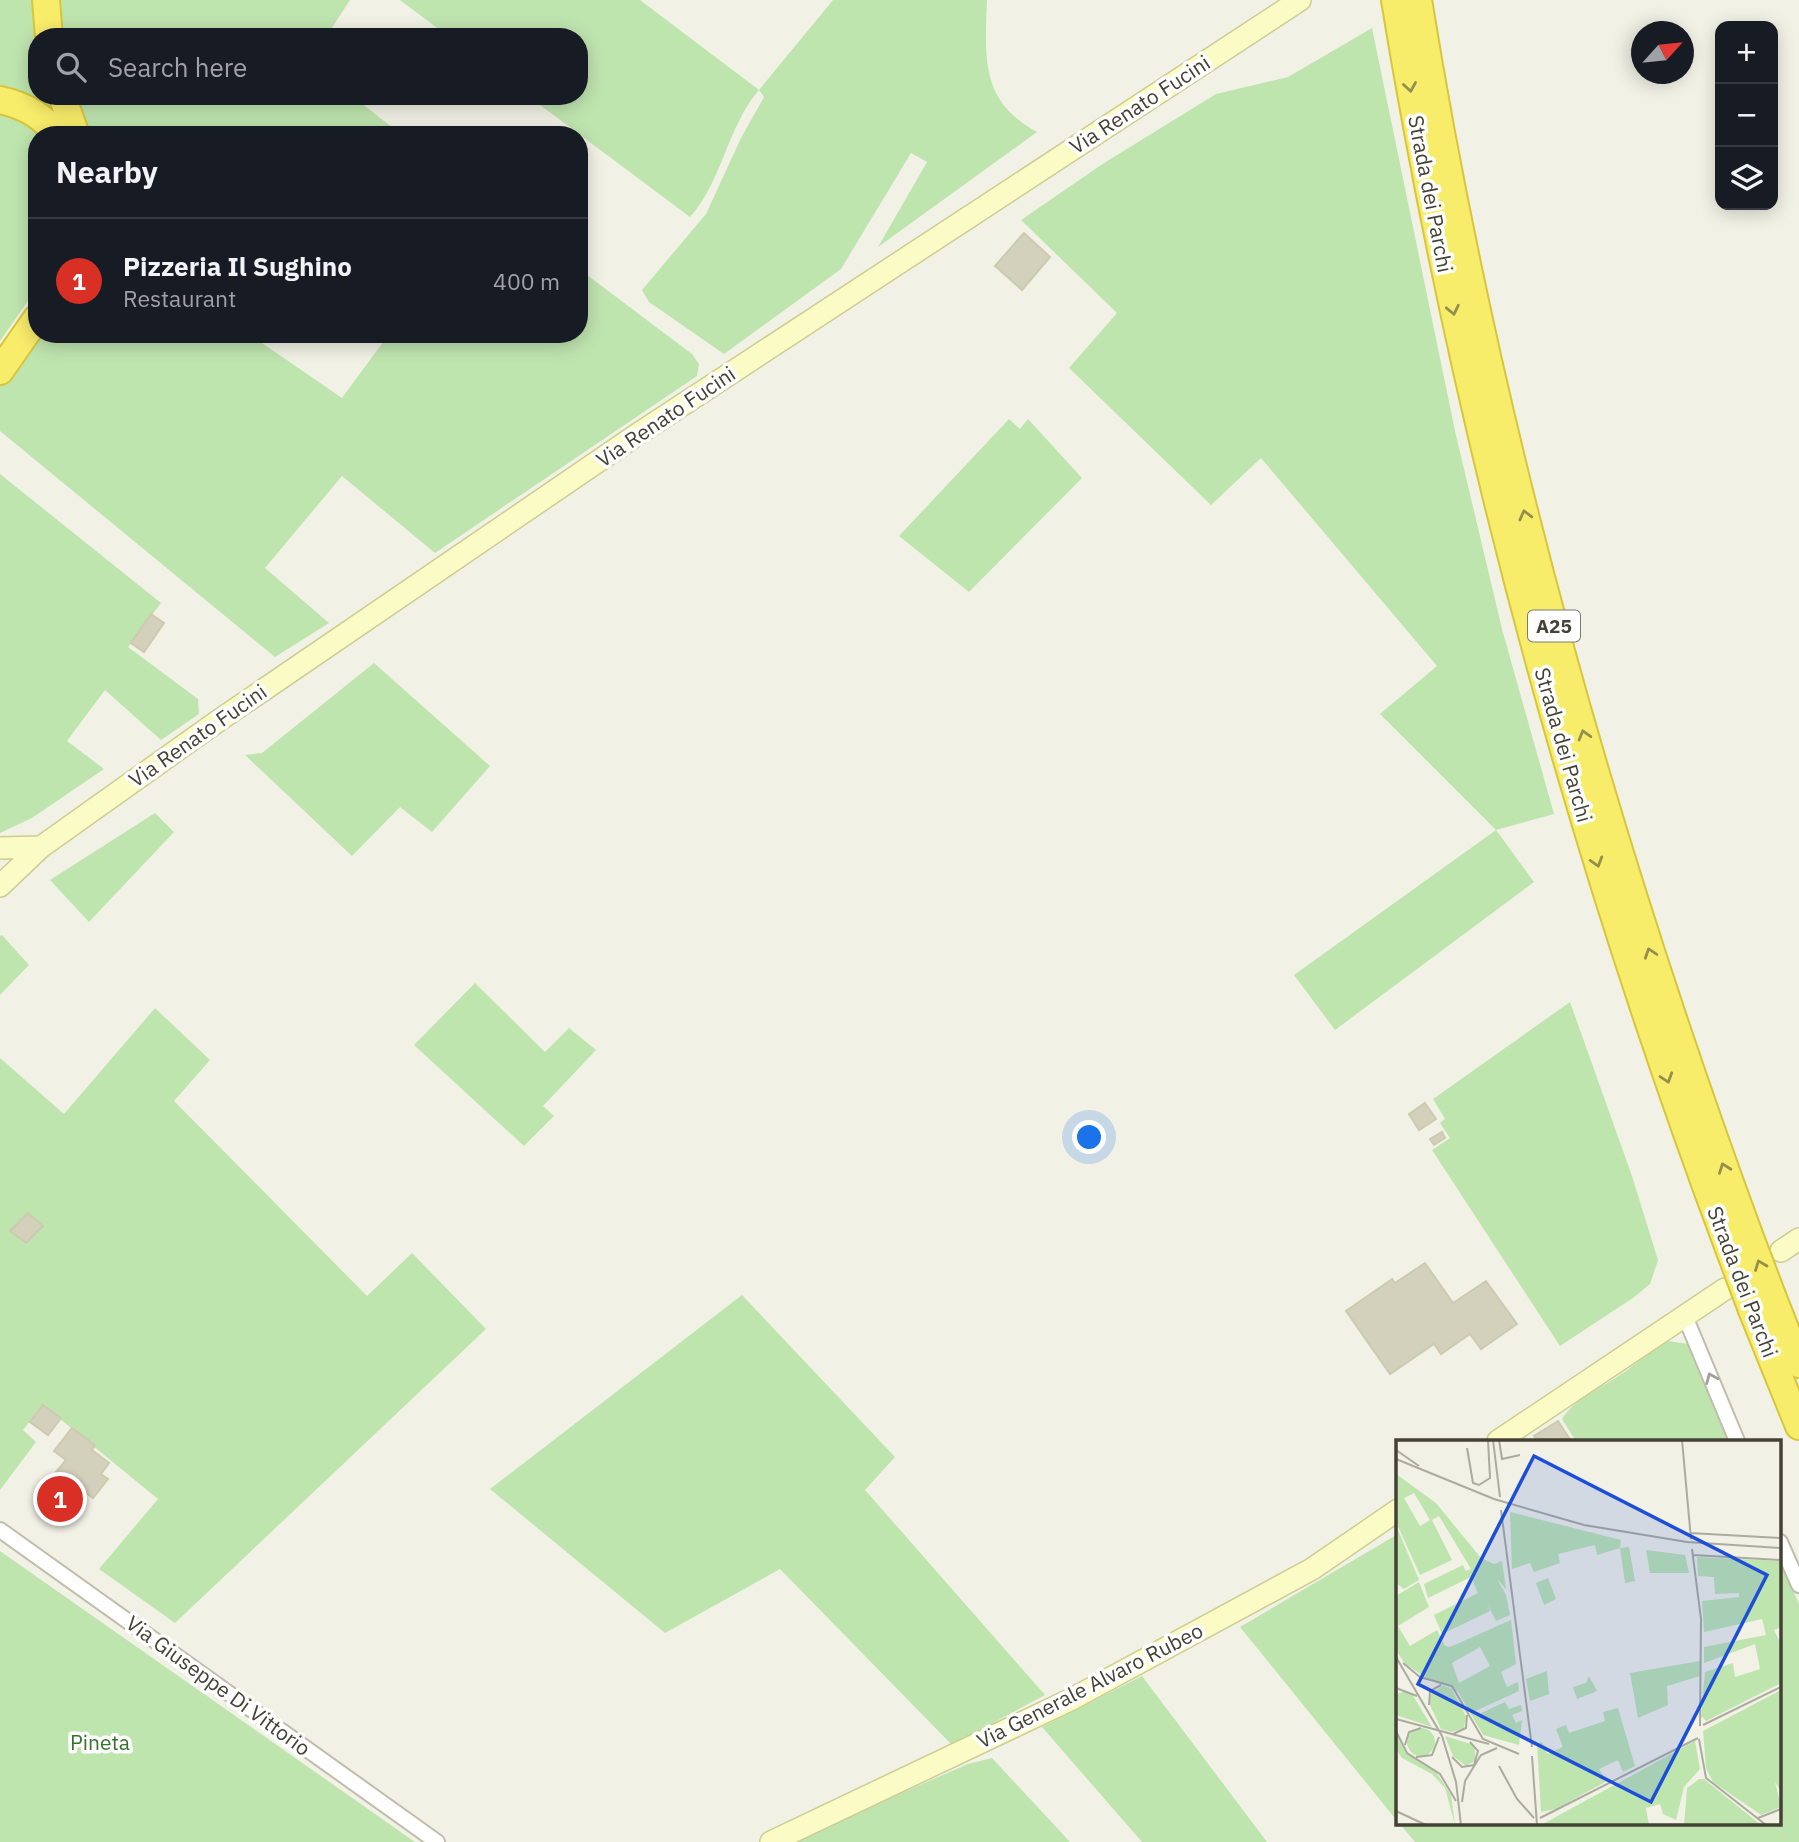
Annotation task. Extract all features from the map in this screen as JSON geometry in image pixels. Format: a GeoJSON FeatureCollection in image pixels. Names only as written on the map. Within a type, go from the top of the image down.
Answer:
{"type":"FeatureCollection","features":[{"type":"Feature","properties":{"kind":"highway"},"geometry":{"type":"LineString","coordinates":[[46,0],[48,28]]}},
{"type":"Feature","properties":{"kind":"highway","name":"Strada dei Parchi"},"geometry":{"type":"LineString","coordinates":[[1408,6],[1456,324],[1528,624],[1624,948],[1671,1090],[1738,1239],[1762,1304],[1799,1426]]}},
{"type":"Feature","properties":{"kind":"highway"},"geometry":{"type":"LineString","coordinates":[[0,100],[18,104],[34,113],[48,126]]}},
{"type":"Feature","properties":{"kind":"highway"},"geometry":{"type":"LineString","coordinates":[[65,105],[73,126]]}},
{"type":"Feature","properties":{"kind":"highway"},"geometry":{"type":"LineString","coordinates":[[0,348],[28,309]]}},
{"type":"Feature","properties":{"kind":"highway"},"geometry":{"type":"LineString","coordinates":[[0,371],[28,331]]}},
{"type":"Feature","properties":{"kind":"highway","name":"Strada dei Parchi"},"geometry":{"type":"LineString","coordinates":[[1762,1304],[1799,1364]]}},
{"type":"Feature","properties":{"kind":"street","name":"Via Renato Fucini"},"geometry":{"type":"LineString","coordinates":[[0,886],[41,847],[218,721],[639,434],[1300,0]]}},
{"type":"Feature","properties":{"kind":"street"},"geometry":{"type":"LineString","coordinates":[[0,848],[41,847]]}},
{"type":"Feature","properties":{"kind":"street"},"geometry":{"type":"LineString","coordinates":[[1781,1251],[1799,1239]]}},
{"type":"Feature","properties":{"kind":"street"},"geometry":{"type":"LineString","coordinates":[[1499,1440],[1725,1289]]}},
{"type":"Feature","properties":{"kind":"street"},"geometry":{"type":"LineString","coordinates":[[1684,1314],[1737,1440]]}},
{"type":"Feature","properties":{"kind":"street","name":"Via Generale Alvaro Rubeo"},"geometry":{"type":"LineString","coordinates":[[771,1842],[1072,1699],[1312,1569],[1396,1511]]}},
{"type":"Feature","properties":{"kind":"street","name":"Via Giuseppe Di Vittorio"},"geometry":{"type":"LineString","coordinates":[[0,1530],[437,1842]]}},
{"type":"Feature","properties":{"kind":"street"},"geometry":{"type":"LineString","coordinates":[[1782,1547],[1799,1585]]}},
{"type":"Feature","properties":{"kind":"green space"},"geometry":{"type":"Polygon","coordinates":[[[0,0],[38,0],[38,28],[28,28],[28,95],[0,87],[0,0]]]}},
{"type":"Feature","properties":{"kind":"green space"},"geometry":{"type":"Polygon","coordinates":[[[56,0],[350,0],[332,28],[58,28],[56,0]]]}},
{"type":"Feature","properties":{"kind":"green space"},"geometry":{"type":"Polygon","coordinates":[[[400,0],[640,0],[759,90],[739,120],[710,187],[690,217],[588,141],[588,126],[568,126],[540,105],[588,105],[588,28],[437,28],[400,0]]]}},
{"type":"Feature","properties":{"kind":"green space"},"geometry":{"type":"Polygon","coordinates":[[[833,0],[987,0],[987,59],[996,92],[1018,120],[1037,132],[878,247],[927,162],[911,153],[841,269],[724,354],[649,302],[642,290],[706,214],[741,138],[764,97],[759,90],[833,0]]]}},
{"type":"Feature","properties":{"kind":"green space"},"geometry":{"type":"Polygon","coordinates":[[[1372,28],[1455,431],[1502,629],[1554,814],[1496,830],[1380,714],[1437,666],[1261,458],[1211,505],[1069,368],[1117,313],[1021,220],[1104,163],[1216,94],[1288,77],[1372,28]]]}},
{"type":"Feature","properties":{"kind":"green space"},"geometry":{"type":"Polygon","coordinates":[[[0,105],[37,126],[28,126],[28,301],[0,341],[0,105]]]}},
{"type":"Feature","properties":{"kind":"green space"},"geometry":{"type":"Polygon","coordinates":[[[43,105],[56,105],[55,116],[43,105]]]}},
{"type":"Feature","properties":{"kind":"green space"},"geometry":{"type":"Polygon","coordinates":[[[73,105],[364,105],[390,126],[82,126],[73,105]]]}},
{"type":"Feature","properties":{"kind":"green space"},"geometry":{"type":"Polygon","coordinates":[[[588,276],[692,354],[699,364],[697,376],[435,553],[342,476],[265,568],[329,623],[275,657],[0,431],[0,385],[30,343],[262,343],[342,398],[382,343],[588,343],[588,276]]]}},
{"type":"Feature","properties":{"kind":"green space"},"geometry":{"type":"Polygon","coordinates":[[[1009,419],[1020,429],[1028,419],[1082,478],[969,592],[899,536],[1009,419]]]}},
{"type":"Feature","properties":{"kind":"green space"},"geometry":{"type":"Polygon","coordinates":[[[0,474],[161,603],[128,647],[198,699],[199,714],[161,740],[105,690],[67,741],[104,769],[32,818],[0,833],[0,474]]]}},
{"type":"Feature","properties":{"kind":"green space"},"geometry":{"type":"Polygon","coordinates":[[[374,663],[490,766],[432,832],[400,807],[352,856],[245,755],[262,753],[374,663]]]}},
{"type":"Feature","properties":{"kind":"green space"},"geometry":{"type":"Polygon","coordinates":[[[155,813],[174,832],[89,922],[50,880],[155,813]]]}},
{"type":"Feature","properties":{"kind":"green space"},"geometry":{"type":"Polygon","coordinates":[[[1496,830],[1534,882],[1335,1030],[1294,975],[1496,830]]]}},
{"type":"Feature","properties":{"kind":"green space"},"geometry":{"type":"Polygon","coordinates":[[[2,935],[29,965],[0,995],[0,936],[2,935]]]}},
{"type":"Feature","properties":{"kind":"green space"},"geometry":{"type":"Polygon","coordinates":[[[475,983],[545,1052],[569,1028],[596,1050],[543,1106],[554,1116],[524,1146],[414,1045],[475,983]]]}},
{"type":"Feature","properties":{"kind":"green space"},"geometry":{"type":"Polygon","coordinates":[[[1570,1002],[1632,1176],[1658,1260],[1650,1284],[1560,1346],[1432,1150],[1450,1138],[1440,1123],[1445,1119],[1433,1099],[1570,1002]]]}},
{"type":"Feature","properties":{"kind":"green space"},"geometry":{"type":"Polygon","coordinates":[[[155,1008],[210,1060],[174,1101],[367,1296],[412,1253],[486,1329],[175,1623],[99,1569],[158,1499],[43,1405],[23,1430],[36,1442],[0,1490],[0,1058],[64,1114],[155,1008]],[[28,1213],[11,1230],[26,1243],[43,1226],[28,1213]]]}},
{"type":"Feature","properties":{"kind":"green space"},"geometry":{"type":"Polygon","coordinates":[[[742,1295],[895,1457],[865,1490],[1045,1695],[952,1745],[780,1569],[665,1633],[490,1489],[742,1295]]]}},
{"type":"Feature","properties":{"kind":"green space"},"geometry":{"type":"Polygon","coordinates":[[[1668,1341],[1688,1344],[1729,1440],[1575,1440],[1562,1419],[1568,1412],[1582,1399],[1668,1341]]]}},
{"type":"Feature","properties":{"kind":"green space"},"geometry":{"type":"Polygon","coordinates":[[[1396,1535],[1396,1820],[1240,1627],[1396,1535]]]}},
{"type":"Feature","properties":{"kind":"green space","name":"Pineta"},"geometry":{"type":"Polygon","coordinates":[[[0,1551],[415,1842],[0,1842],[0,1551]]]}},
{"type":"Feature","properties":{"kind":"green space"},"geometry":{"type":"Polygon","coordinates":[[[1782,1566],[1799,1604],[1799,1842],[1415,1842],[1401,1825],[1782,1825],[1782,1566]]]}},
{"type":"Feature","properties":{"kind":"green space"},"geometry":{"type":"Polygon","coordinates":[[[1142,1676],[1267,1842],[1142,1842],[1042,1727],[1142,1676]]]}},
{"type":"Feature","properties":{"kind":"green space"},"geometry":{"type":"Polygon","coordinates":[[[992,1758],[1070,1842],[789,1842],[968,1764],[992,1758]]]}},
{"type":"Feature","properties":{"kind":"building"},"geometry":{"type":"Polygon","coordinates":[[[1024,233],[1050,257],[1022,290],[995,266],[1024,233]]]}},
{"type":"Feature","properties":{"kind":"building"},"geometry":{"type":"Polygon","coordinates":[[[151,614],[164,623],[144,652],[131,643],[151,614]]]}},
{"type":"Feature","properties":{"kind":"building"},"geometry":{"type":"Polygon","coordinates":[[[1425,1103],[1436,1119],[1419,1130],[1409,1114],[1425,1103]]]}},
{"type":"Feature","properties":{"kind":"building"},"geometry":{"type":"Polygon","coordinates":[[[1442,1132],[1445,1138],[1434,1145],[1430,1139],[1442,1132]]]}},
{"type":"Feature","properties":{"kind":"building"},"geometry":{"type":"Polygon","coordinates":[[[28,1213],[43,1226],[26,1243],[10,1231],[28,1213]]]}},
{"type":"Feature","properties":{"kind":"building"},"geometry":{"type":"Polygon","coordinates":[[[1425,1263],[1453,1303],[1486,1281],[1517,1324],[1481,1349],[1470,1334],[1441,1354],[1434,1344],[1390,1374],[1346,1311],[1392,1279],[1395,1283],[1425,1263]]]}},
{"type":"Feature","properties":{"kind":"building"},"geometry":{"type":"Polygon","coordinates":[[[43,1405],[61,1418],[48,1435],[30,1422],[43,1405]]]}},
{"type":"Feature","properties":{"kind":"building"},"geometry":{"type":"Polygon","coordinates":[[[1558,1421],[1570,1440],[1537,1440],[1534,1436],[1558,1421]]]}},
{"type":"Feature","properties":{"kind":"building"},"geometry":{"type":"Polygon","coordinates":[[[72,1428],[95,1445],[92,1450],[109,1463],[101,1474],[108,1479],[93,1498],[85,1492],[76,1503],[53,1485],[60,1475],[56,1472],[66,1460],[54,1451],[72,1428]]]}},
{"type":"Feature","properties":{"kind":"place","name":"Pizzeria Il Sughino"},"geometry":{"type":"Point","coordinates":[60,1499]}}]}
